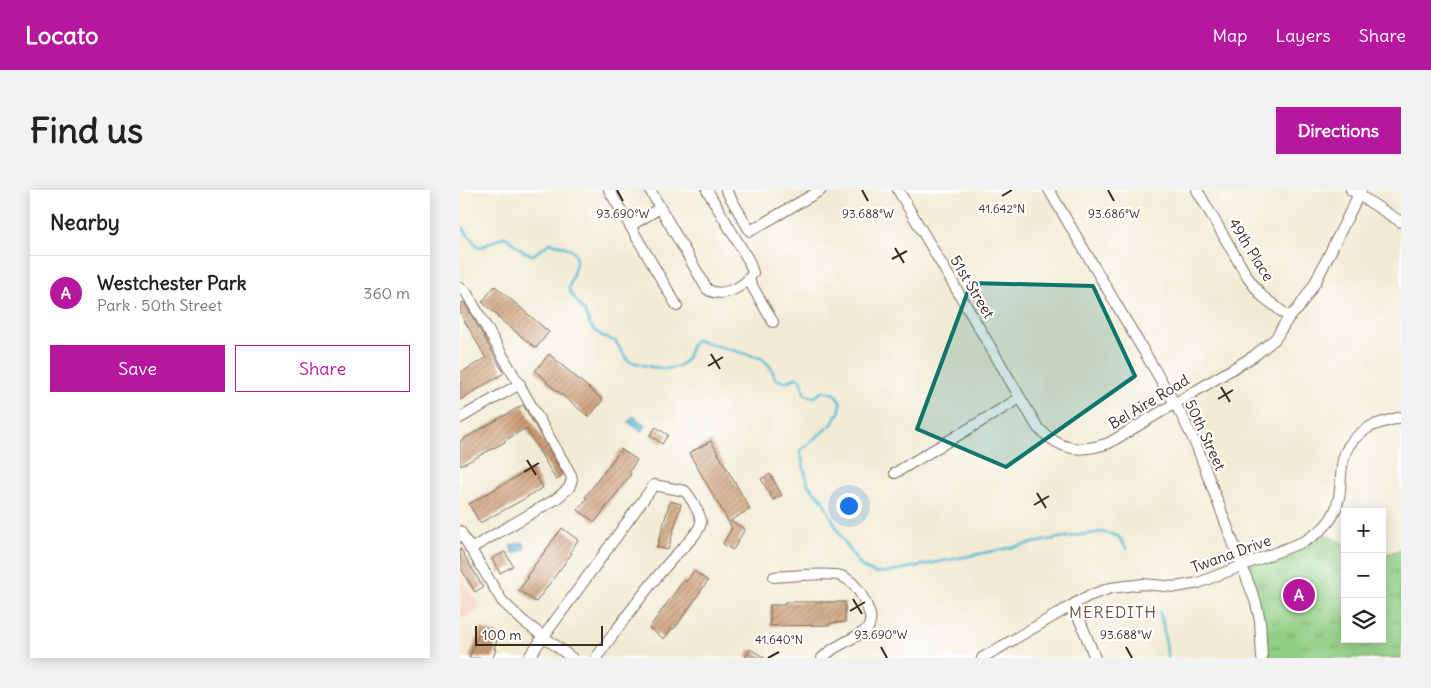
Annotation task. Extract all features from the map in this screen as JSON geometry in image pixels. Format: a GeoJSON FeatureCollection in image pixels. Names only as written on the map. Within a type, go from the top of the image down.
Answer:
{"type":"FeatureCollection","features":[{"type":"Feature","properties":{"kind":"street"},"geometry":{"type":"LineString","coordinates":[[609,190],[678,306]]}},
{"type":"Feature","properties":{"kind":"street"},"geometry":{"type":"LineString","coordinates":[[650,190],[707,289],[721,294],[729,292],[753,274],[752,267],[707,190]]}},
{"type":"Feature","properties":{"kind":"street"},"geometry":{"type":"LineString","coordinates":[[726,190],[750,231],[821,190]]}},
{"type":"Feature","properties":{"kind":"street","name":"51st Street"},"geometry":{"type":"LineString","coordinates":[[898,190],[1020,398]]}},
{"type":"Feature","properties":{"kind":"street","name":"50th Street"},"geometry":{"type":"LineString","coordinates":[[1049,190],[1174,404],[1197,447],[1256,603],[1260,621],[1262,658]]}},
{"type":"Feature","properties":{"kind":"street","name":"49th Place"},"geometry":{"type":"LineString","coordinates":[[1197,190],[1248,278],[1262,296],[1289,317]]}},
{"type":"Feature","properties":{"kind":"street"},"geometry":{"type":"LineString","coordinates":[[1357,191],[1401,222]]}},
{"type":"Feature","properties":{"kind":"street","name":"Bel Aire Road"},"geometry":{"type":"LineString","coordinates":[[1020,398],[1038,428],[1050,440],[1065,447],[1095,448],[1109,443],[1254,356],[1275,339],[1289,317],[1298,310],[1315,283],[1357,191]]}},
{"type":"Feature","properties":{"kind":"street"},"geometry":{"type":"LineString","coordinates":[[630,226],[660,208]]}},
{"type":"Feature","properties":{"kind":"street"},"geometry":{"type":"LineString","coordinates":[[748,279],[773,322]]}},
{"type":"Feature","properties":{"kind":"street"},"geometry":{"type":"LineString","coordinates":[[460,288],[466,292],[572,475],[569,488],[556,499],[470,549]]}},
{"type":"Feature","properties":{"kind":"street"},"geometry":{"type":"LineString","coordinates":[[460,418],[520,384]]}},
{"type":"Feature","properties":{"kind":"street"},"geometry":{"type":"LineString","coordinates":[[895,473],[1020,398]]}},
{"type":"Feature","properties":{"kind":"street","name":"Twana Drive"},"geometry":{"type":"LineString","coordinates":[[982,658],[1088,596],[1111,588],[1143,584],[1176,587],[1198,583],[1293,547],[1319,532],[1333,515],[1340,493],[1342,461],[1352,441],[1369,427],[1401,417]]}},
{"type":"Feature","properties":{"kind":"street"},"geometry":{"type":"LineString","coordinates":[[528,658],[654,484],[685,491],[700,516],[699,528],[643,592],[596,658]]}},
{"type":"Feature","properties":{"kind":"street"},"geometry":{"type":"LineString","coordinates":[[460,532],[502,601],[523,621],[572,658]]}},
{"type":"Feature","properties":{"kind":"street"},"geometry":{"type":"LineString","coordinates":[[774,577],[841,576],[853,584],[863,598],[871,615],[867,630],[833,649],[822,658]]}},
{"type":"Feature","properties":{"kind":"street"},"geometry":{"type":"LineString","coordinates":[[1072,606],[1095,658]]}},
{"type":"Feature","properties":{"kind":"highlighted area"},"geometry":{"type":"Polygon","coordinates":[[[971,283],[1093,286],[1135,376],[1006,467],[917,429],[971,283]]]}},
{"type":"Feature","properties":{"kind":"shaded area"},"geometry":{"type":"Polygon","coordinates":[[[460,573],[480,608],[460,620],[460,573]]]}},
{"type":"Feature","properties":{"kind":"green space"},"geometry":{"type":"Polygon","coordinates":[[[1319,532],[1341,542],[1341,643],[1386,643],[1386,554],[1401,550],[1401,658],[1262,658],[1262,647],[1243,567],[1319,532]]]}},
{"type":"Feature","properties":{"kind":"water"},"geometry":{"type":"Polygon","coordinates":[[[633,416],[645,425],[641,432],[628,422],[633,416]]]}},
{"type":"Feature","properties":{"kind":"water"},"geometry":{"type":"Polygon","coordinates":[[[521,542],[524,543],[525,549],[513,553],[510,546],[521,542]]]}},
{"type":"Feature","properties":{"kind":"building"},"geometry":{"type":"Polygon","coordinates":[[[495,286],[549,332],[536,348],[497,317],[482,302],[495,286]]]}},
{"type":"Feature","properties":{"kind":"building"},"geometry":{"type":"Polygon","coordinates":[[[464,302],[504,373],[460,400],[460,373],[486,358],[460,313],[460,304],[464,302]]]}},
{"type":"Feature","properties":{"kind":"building"},"geometry":{"type":"Polygon","coordinates":[[[549,354],[603,400],[589,417],[535,371],[549,354]]]}},
{"type":"Feature","properties":{"kind":"building"},"geometry":{"type":"Polygon","coordinates":[[[523,405],[563,475],[556,480],[526,428],[505,442],[460,466],[460,441],[523,405]]]}},
{"type":"Feature","properties":{"kind":"building"},"geometry":{"type":"Polygon","coordinates":[[[656,427],[668,435],[662,444],[650,435],[656,427]]]}},
{"type":"Feature","properties":{"kind":"building"},"geometry":{"type":"Polygon","coordinates":[[[711,441],[750,509],[730,521],[745,529],[733,550],[723,544],[732,528],[689,453],[711,441]]]}},
{"type":"Feature","properties":{"kind":"building"},"geometry":{"type":"Polygon","coordinates":[[[621,449],[637,460],[629,472],[631,474],[595,522],[578,510],[587,498],[585,497],[621,449]]]}},
{"type":"Feature","properties":{"kind":"building"},"geometry":{"type":"Polygon","coordinates":[[[532,468],[543,488],[480,523],[469,504],[532,468]]]}},
{"type":"Feature","properties":{"kind":"building"},"geometry":{"type":"Polygon","coordinates":[[[770,474],[782,495],[773,500],[761,479],[770,474]]]}},
{"type":"Feature","properties":{"kind":"building"},"geometry":{"type":"Polygon","coordinates":[[[670,501],[681,504],[668,550],[657,547],[670,501]]]}},
{"type":"Feature","properties":{"kind":"building"},"geometry":{"type":"Polygon","coordinates":[[[562,528],[578,540],[570,552],[572,553],[536,602],[519,590],[528,578],[526,577],[562,528]]]}},
{"type":"Feature","properties":{"kind":"building"},"geometry":{"type":"Polygon","coordinates":[[[460,548],[483,587],[475,592],[460,567],[460,548]]]}},
{"type":"Feature","properties":{"kind":"building"},"geometry":{"type":"Polygon","coordinates":[[[505,552],[513,566],[500,573],[492,559],[505,552]]]}},
{"type":"Feature","properties":{"kind":"building"},"geometry":{"type":"Polygon","coordinates":[[[694,571],[708,581],[674,629],[672,628],[664,639],[649,628],[684,580],[686,582],[694,571]]]}},
{"type":"Feature","properties":{"kind":"building"},"geometry":{"type":"Polygon","coordinates":[[[785,602],[845,602],[845,622],[830,623],[830,625],[770,626],[770,605],[784,605],[785,602]]]}},
{"type":"Feature","properties":{"kind":"building"},"geometry":{"type":"Polygon","coordinates":[[[481,628],[499,635],[493,658],[469,658],[481,628]]]}},
{"type":"Feature","properties":{"kind":"building"},"geometry":{"type":"Polygon","coordinates":[[[750,649],[765,658],[745,658],[750,649]]]}},
{"type":"Feature","properties":{"kind":"waterway"},"geometry":{"type":"LineString","coordinates":[[460,224],[477,246],[482,247],[503,237],[507,238],[524,252],[533,255],[550,243],[570,249],[576,258],[569,288],[570,292],[586,314],[594,330],[602,336],[615,341],[628,361],[651,367],[676,367],[687,358],[695,340],[761,358],[770,367],[775,379],[785,382],[796,378],[800,379],[805,395],[815,397],[823,391],[835,394],[841,404],[839,413],[836,415],[833,423],[800,451],[808,485],[822,499],[842,538],[860,565],[867,570],[877,573],[888,572],[1059,538],[1102,532],[1118,536],[1127,549]]}},
{"type":"Feature","properties":{"kind":"waterway"},"geometry":{"type":"LineString","coordinates":[[1159,612],[1168,658]]}},
{"type":"Feature","properties":{"kind":"place","name":"Westchester Park"},"geometry":{"type":"Point","coordinates":[1299,595]}},
{"type":"Feature","properties":{"kind":"district","name":"MEREDITH"},"geometry":{"type":"Point","coordinates":[1113,612]}}]}
